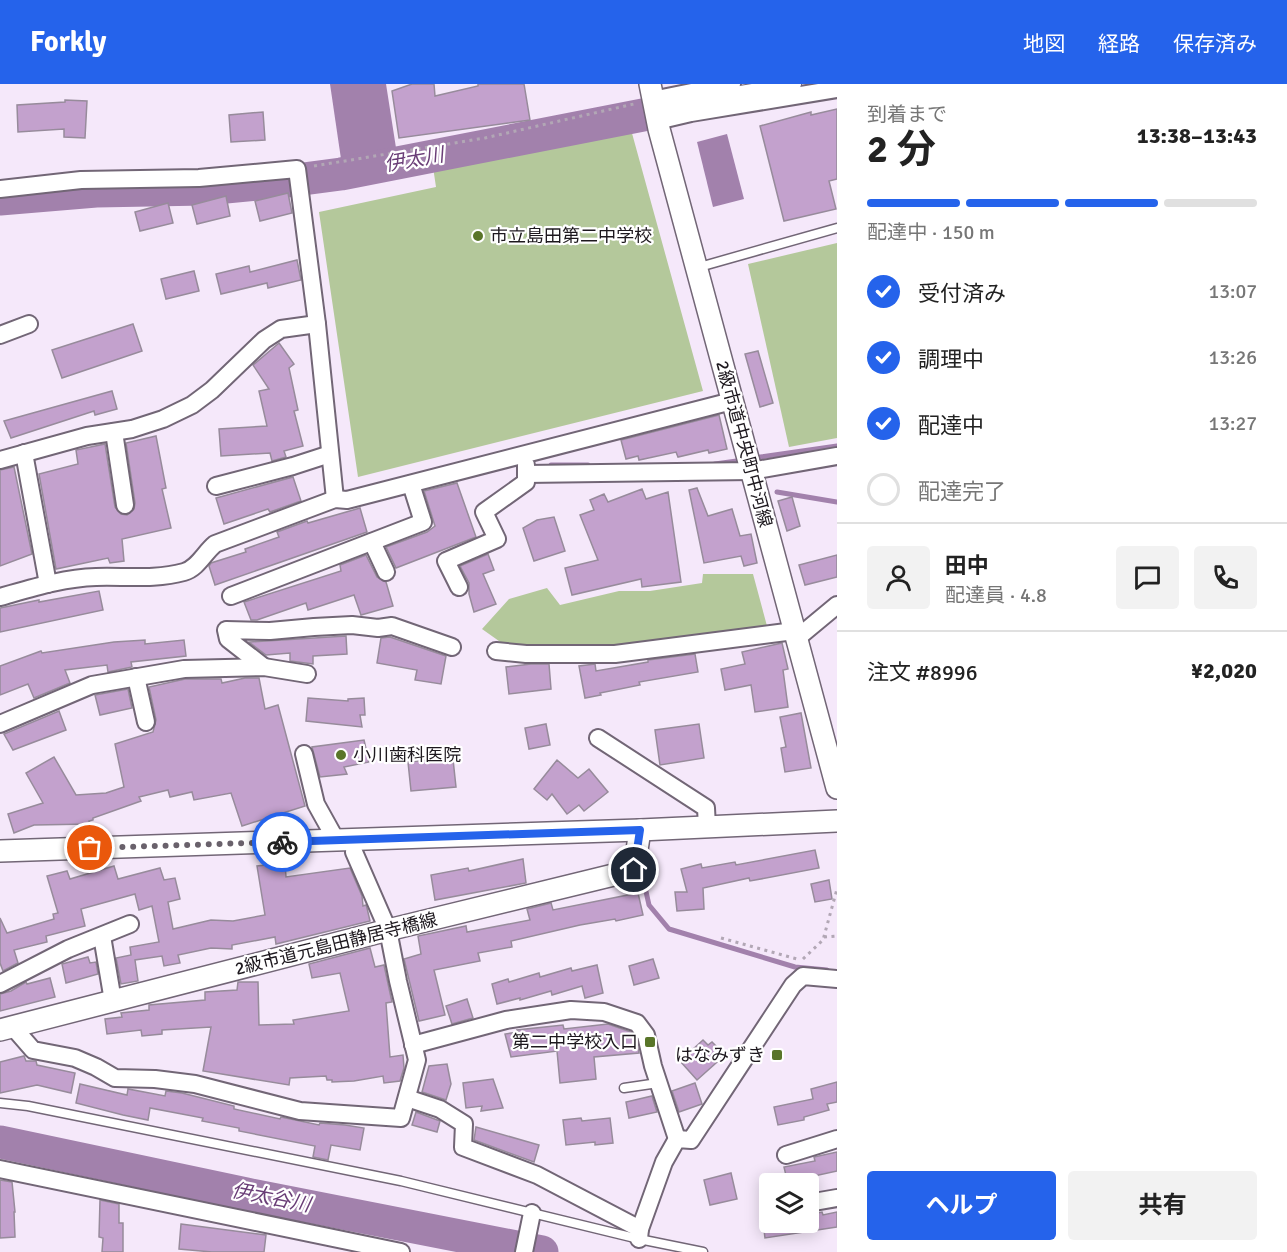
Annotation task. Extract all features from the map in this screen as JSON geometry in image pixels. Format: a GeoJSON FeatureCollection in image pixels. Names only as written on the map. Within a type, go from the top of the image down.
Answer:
{"type":"FeatureCollection","features":[{"type":"Feature","properties":{"kind":"street"},"geometry":{"type":"LineString","coordinates":[[655,103],[732,84]]}},
{"type":"Feature","properties":{"kind":"street"},"geometry":{"type":"LineString","coordinates":[[655,103],[794,84]]}},
{"type":"Feature","properties":{"kind":"street"},"geometry":{"type":"LineString","coordinates":[[655,103],[691,113],[837,89]]}},
{"type":"Feature","properties":{"kind":"street","name":"2級市道中央町中河線"},"geometry":{"type":"LineString","coordinates":[[655,103],[696,268],[837,788]]}},
{"type":"Feature","properties":{"kind":"street"},"geometry":{"type":"LineString","coordinates":[[0,189],[81,180],[199,178],[297,169],[335,499]]}},
{"type":"Feature","properties":{"kind":"street"},"geometry":{"type":"LineString","coordinates":[[0,335],[29,324]]}},
{"type":"Feature","properties":{"kind":"street"},"geometry":{"type":"LineString","coordinates":[[0,460],[87,436],[132,429],[162,419],[192,405],[212,390],[264,340],[281,329],[316,324]]}},
{"type":"Feature","properties":{"kind":"street"},"geometry":{"type":"LineString","coordinates":[[0,597],[48,584],[94,577],[142,577],[184,572],[195,567],[215,544],[335,499],[347,500],[732,401]]}},
{"type":"Feature","properties":{"kind":"street"},"geometry":{"type":"LineString","coordinates":[[114,432],[125,505]]}},
{"type":"Feature","properties":{"kind":"street"},"geometry":{"type":"LineString","coordinates":[[24,453],[48,584]]}},
{"type":"Feature","properties":{"kind":"street"},"geometry":{"type":"LineString","coordinates":[[216,486],[330,454]]}},
{"type":"Feature","properties":{"kind":"street"},"geometry":{"type":"LineString","coordinates":[[459,587],[446,561],[497,539],[484,512],[526,482],[525,454]]}},
{"type":"Feature","properties":{"kind":"street"},"geometry":{"type":"LineString","coordinates":[[526,474],[751,471],[837,456]]}},
{"type":"Feature","properties":{"kind":"street"},"geometry":{"type":"LineString","coordinates":[[231,596],[423,522],[411,484]]}},
{"type":"Feature","properties":{"kind":"street"},"geometry":{"type":"LineString","coordinates":[[372,542],[386,572]]}},
{"type":"Feature","properties":{"kind":"street"},"geometry":{"type":"LineString","coordinates":[[496,651],[526,654],[615,654],[795,635],[837,605]]}},
{"type":"Feature","properties":{"kind":"street"},"geometry":{"type":"LineString","coordinates":[[264,667],[228,639],[226,630],[270,631],[352,625],[378,628],[392,626],[452,647]]}},
{"type":"Feature","properties":{"kind":"street"},"geometry":{"type":"LineString","coordinates":[[0,724],[92,685],[184,669],[264,667],[307,674]]}},
{"type":"Feature","properties":{"kind":"street"},"geometry":{"type":"LineString","coordinates":[[136,678],[146,722]]}},
{"type":"Feature","properties":{"kind":"street"},"geometry":{"type":"LineString","coordinates":[[598,738],[706,808],[707,827]]}},
{"type":"Feature","properties":{"kind":"street"},"geometry":{"type":"LineString","coordinates":[[304,754],[316,804],[336,840]]}},
{"type":"Feature","properties":{"kind":"street"},"geometry":{"type":"LineString","coordinates":[[0,851],[640,830],[837,821]]}},
{"type":"Feature","properties":{"kind":"street","name":"2級市道元島田静居寺橋線"},"geometry":{"type":"LineString","coordinates":[[6,1028],[388,930],[634,870],[640,830]]}},
{"type":"Feature","properties":{"kind":"street"},"geometry":{"type":"LineString","coordinates":[[6,1028],[33,1050],[75,1058],[115,1078],[155,1079],[195,1084],[300,1111],[401,1118],[417,1060],[388,930],[354,852]]}},
{"type":"Feature","properties":{"kind":"street"},"geometry":{"type":"LineString","coordinates":[[0,984],[68,950],[130,924]]}},
{"type":"Feature","properties":{"kind":"street"},"geometry":{"type":"LineString","coordinates":[[102,936],[113,1001]]}},
{"type":"Feature","properties":{"kind":"street"},"geometry":{"type":"LineString","coordinates":[[677,1139],[692,1140],[803,976],[837,980]]}},
{"type":"Feature","properties":{"kind":"street"},"geometry":{"type":"LineString","coordinates":[[407,1098],[440,1109],[464,1124],[463,1147],[537,1175],[640,1234],[664,1162],[677,1139],[658,1083],[646,1035],[637,1023],[604,1012],[571,1010],[507,1020],[413,1045]]}},
{"type":"Feature","properties":{"kind":"street"},"geometry":{"type":"LineString","coordinates":[[786,1155],[837,1139]]}},
{"type":"Feature","properties":{"kind":"street"},"geometry":{"type":"LineString","coordinates":[[0,1168],[401,1252]]}},
{"type":"Feature","properties":{"kind":"street"},"geometry":{"type":"LineString","coordinates":[[819,1201],[837,1198]]}},
{"type":"Feature","properties":{"kind":"street"},"geometry":{"type":"LineString","coordinates":[[525,1252],[532,1213]]}},
{"type":"Feature","properties":{"kind":"lane"},"geometry":{"type":"LineString","coordinates":[[696,268],[837,228]]}},
{"type":"Feature","properties":{"kind":"lane"},"geometry":{"type":"LineString","coordinates":[[624,1088],[658,1083]]}},
{"type":"Feature","properties":{"kind":"lane"},"geometry":{"type":"LineString","coordinates":[[0,1103],[28,1106],[401,1181],[532,1213],[640,1234],[703,1252]]}},
{"type":"Feature","properties":{"kind":"path"},"geometry":{"type":"LineString","coordinates":[[297,169],[485,138],[655,103]]}},
{"type":"Feature","properties":{"kind":"path"},"geometry":{"type":"LineString","coordinates":[[721,938],[801,960],[824,937],[837,889]]}},
{"type":"Feature","properties":{"kind":"path"},"geometry":{"type":"LineString","coordinates":[[824,937],[837,936]]}},
{"type":"Feature","properties":{"kind":"green space"},"geometry":{"type":"Polygon","coordinates":[[[630,126],[703,391],[358,477],[319,212],[436,187],[433,167],[630,126]]]}},
{"type":"Feature","properties":{"kind":"green space"},"geometry":{"type":"Polygon","coordinates":[[[837,243],[837,438],[789,447],[748,264],[837,243]]]}},
{"type":"Feature","properties":{"kind":"green space"},"geometry":{"type":"Polygon","coordinates":[[[703,574],[753,574],[767,626],[588,648],[506,646],[482,629],[509,599],[547,588],[560,605],[619,591],[650,591],[702,583],[703,574]]]}},
{"type":"Feature","properties":{"kind":"shaded area"},"geometry":{"type":"Polygon","coordinates":[[[330,84],[386,84],[396,148],[341,159],[330,84]]]}},
{"type":"Feature","properties":{"kind":"shaded area"},"geometry":{"type":"Polygon","coordinates":[[[727,134],[744,199],[713,207],[697,142],[727,134]]]}},
{"type":"Feature","properties":{"kind":"building"},"geometry":{"type":"Polygon","coordinates":[[[412,84],[434,84],[435,96],[478,86],[478,84],[524,84],[530,120],[399,138],[392,91],[412,84]]]}},
{"type":"Feature","properties":{"kind":"building"},"geometry":{"type":"Polygon","coordinates":[[[65,100],[87,101],[85,138],[64,137],[64,129],[18,132],[17,105],[65,102],[65,100]]]}},
{"type":"Feature","properties":{"kind":"building"},"geometry":{"type":"Polygon","coordinates":[[[837,109],[837,179],[829,181],[836,209],[784,221],[760,126],[811,112],[811,115],[837,109]]]}},
{"type":"Feature","properties":{"kind":"building"},"geometry":{"type":"Polygon","coordinates":[[[263,112],[265,140],[231,142],[229,115],[263,112]]]}},
{"type":"Feature","properties":{"kind":"building"},"geometry":{"type":"Polygon","coordinates":[[[288,193],[292,213],[260,221],[255,201],[288,193]]]}},
{"type":"Feature","properties":{"kind":"building"},"geometry":{"type":"Polygon","coordinates":[[[226,196],[230,216],[197,224],[192,205],[226,196]]]}},
{"type":"Feature","properties":{"kind":"building"},"geometry":{"type":"Polygon","coordinates":[[[168,203],[173,223],[140,231],[135,212],[168,203]]]}},
{"type":"Feature","properties":{"kind":"building"},"geometry":{"type":"Polygon","coordinates":[[[297,260],[301,280],[268,288],[267,283],[221,294],[216,274],[249,266],[250,272],[297,260]]]}},
{"type":"Feature","properties":{"kind":"building"},"geometry":{"type":"Polygon","coordinates":[[[194,271],[199,291],[166,299],[161,279],[194,271]]]}},
{"type":"Feature","properties":{"kind":"building"},"geometry":{"type":"Polygon","coordinates":[[[133,324],[142,351],[62,378],[52,350],[133,324]]]}},
{"type":"Feature","properties":{"kind":"building"},"geometry":{"type":"Polygon","coordinates":[[[279,343],[294,364],[289,368],[298,410],[294,411],[303,446],[284,451],[286,457],[272,461],[270,453],[221,456],[219,429],[267,426],[259,391],[269,389],[253,365],[279,343]]]}},
{"type":"Feature","properties":{"kind":"building"},"geometry":{"type":"Polygon","coordinates":[[[758,351],[773,403],[760,407],[745,354],[758,351]]]}},
{"type":"Feature","properties":{"kind":"building"},"geometry":{"type":"Polygon","coordinates":[[[112,391],[117,409],[95,415],[94,411],[11,438],[4,421],[112,391]]]}},
{"type":"Feature","properties":{"kind":"building"},"geometry":{"type":"Polygon","coordinates":[[[719,415],[727,449],[709,453],[708,450],[678,457],[676,452],[639,460],[638,456],[626,459],[621,440],[719,415]]]}},
{"type":"Feature","properties":{"kind":"building"},"geometry":{"type":"Polygon","coordinates":[[[156,436],[166,488],[162,489],[171,528],[122,539],[124,561],[110,563],[108,558],[56,569],[39,474],[78,464],[76,450],[105,444],[115,507],[121,514],[127,515],[134,509],[135,503],[126,443],[156,436]]]}},
{"type":"Feature","properties":{"kind":"building"},"geometry":{"type":"Polygon","coordinates":[[[14,467],[32,554],[0,566],[0,470],[14,467]]]}},
{"type":"Feature","properties":{"kind":"building"},"geometry":{"type":"Polygon","coordinates":[[[293,477],[301,501],[224,524],[216,498],[293,477]]]}},
{"type":"Feature","properties":{"kind":"building"},"geometry":{"type":"Polygon","coordinates":[[[457,483],[476,537],[396,568],[386,547],[427,532],[435,526],[424,491],[457,483]]]}},
{"type":"Feature","properties":{"kind":"building"},"geometry":{"type":"Polygon","coordinates":[[[697,488],[708,516],[732,509],[740,536],[751,534],[757,563],[744,566],[741,556],[704,563],[689,490],[697,488]]]}},
{"type":"Feature","properties":{"kind":"building"},"geometry":{"type":"Polygon","coordinates":[[[642,489],[646,499],[668,492],[681,582],[642,587],[641,579],[572,595],[565,568],[598,560],[580,515],[594,510],[590,500],[604,494],[608,502],[642,489]]]}},
{"type":"Feature","properties":{"kind":"building"},"geometry":{"type":"Polygon","coordinates":[[[792,497],[800,526],[787,531],[778,501],[792,497]]]}},
{"type":"Feature","properties":{"kind":"building"},"geometry":{"type":"Polygon","coordinates":[[[360,508],[367,532],[215,585],[209,566],[211,563],[246,552],[245,549],[279,537],[277,532],[307,521],[308,523],[360,508]]]}},
{"type":"Feature","properties":{"kind":"building"},"geometry":{"type":"Polygon","coordinates":[[[554,517],[565,551],[534,561],[523,528],[537,520],[554,517]]]}},
{"type":"Feature","properties":{"kind":"building"},"geometry":{"type":"Polygon","coordinates":[[[488,554],[494,570],[483,574],[496,604],[474,612],[469,594],[469,583],[460,566],[488,554]]]}},
{"type":"Feature","properties":{"kind":"building"},"geometry":{"type":"Polygon","coordinates":[[[366,555],[377,577],[386,582],[393,606],[361,615],[354,595],[308,610],[306,603],[251,620],[244,602],[341,571],[340,565],[366,555]]]}},
{"type":"Feature","properties":{"kind":"building"},"geometry":{"type":"Polygon","coordinates":[[[837,555],[837,577],[805,585],[799,565],[837,555]]]}},
{"type":"Feature","properties":{"kind":"building"},"geometry":{"type":"Polygon","coordinates":[[[99,591],[103,610],[0,632],[0,608],[99,591]]]}},
{"type":"Feature","properties":{"kind":"building"},"geometry":{"type":"Polygon","coordinates":[[[346,636],[347,654],[313,656],[313,664],[290,661],[290,653],[266,655],[249,642],[346,636]]]}},
{"type":"Feature","properties":{"kind":"building"},"geometry":{"type":"Polygon","coordinates":[[[390,637],[446,656],[441,684],[415,680],[417,670],[377,663],[381,638],[390,637]]]}},
{"type":"Feature","properties":{"kind":"building"},"geometry":{"type":"Polygon","coordinates":[[[145,640],[145,644],[184,640],[186,656],[131,662],[132,667],[108,672],[107,665],[65,670],[70,683],[34,698],[28,684],[0,695],[0,666],[41,651],[42,653],[114,642],[145,640]]]}},
{"type":"Feature","properties":{"kind":"building"},"geometry":{"type":"Polygon","coordinates":[[[782,643],[788,669],[783,670],[788,707],[755,712],[751,685],[725,690],[721,669],[745,664],[742,652],[782,643]]]}},
{"type":"Feature","properties":{"kind":"building"},"geometry":{"type":"Polygon","coordinates":[[[695,654],[698,672],[639,682],[640,685],[585,698],[579,666],[595,664],[596,671],[648,662],[648,660],[695,654]]]}},
{"type":"Feature","properties":{"kind":"building"},"geometry":{"type":"Polygon","coordinates":[[[549,664],[551,689],[509,694],[506,667],[549,664]]]}},
{"type":"Feature","properties":{"kind":"building"},"geometry":{"type":"Polygon","coordinates":[[[245,678],[259,678],[265,709],[278,705],[305,806],[242,826],[231,793],[194,800],[192,792],[170,797],[168,790],[139,797],[141,801],[93,818],[89,821],[90,824],[34,825],[14,833],[8,814],[43,803],[26,773],[54,757],[76,795],[106,793],[124,787],[115,744],[153,732],[156,720],[149,687],[185,679],[221,679],[222,683],[245,678]]]}},
{"type":"Feature","properties":{"kind":"building"},"geometry":{"type":"Polygon","coordinates":[[[128,689],[132,708],[100,715],[95,695],[128,689]]]}},
{"type":"Feature","properties":{"kind":"building"},"geometry":{"type":"Polygon","coordinates":[[[308,698],[348,701],[348,699],[364,698],[365,715],[360,715],[362,727],[306,721],[308,698]]]}},
{"type":"Feature","properties":{"kind":"building"},"geometry":{"type":"Polygon","coordinates":[[[59,711],[66,730],[13,750],[4,734],[59,711]]]}},
{"type":"Feature","properties":{"kind":"building"},"geometry":{"type":"Polygon","coordinates":[[[801,713],[811,768],[785,772],[781,748],[786,747],[780,717],[801,713]]]}},
{"type":"Feature","properties":{"kind":"building"},"geometry":{"type":"Polygon","coordinates":[[[546,724],[550,745],[529,749],[525,728],[546,724]]]}},
{"type":"Feature","properties":{"kind":"building"},"geometry":{"type":"Polygon","coordinates":[[[699,724],[704,758],[660,765],[655,730],[699,724]]]}},
{"type":"Feature","properties":{"kind":"building","name":"小川歯科医院"},"geometry":{"type":"Polygon","coordinates":[[[364,740],[369,762],[344,767],[347,774],[320,777],[312,747],[364,740]]]}},
{"type":"Feature","properties":{"kind":"building"},"geometry":{"type":"Polygon","coordinates":[[[452,750],[456,787],[411,791],[408,762],[438,759],[437,752],[452,750]]]}},
{"type":"Feature","properties":{"kind":"building"},"geometry":{"type":"Polygon","coordinates":[[[557,760],[578,778],[589,769],[608,792],[584,811],[579,805],[567,814],[552,794],[547,800],[534,789],[557,760]]]}},
{"type":"Feature","properties":{"kind":"building"},"geometry":{"type":"Polygon","coordinates":[[[815,850],[819,868],[750,881],[749,878],[703,888],[704,909],[677,911],[675,892],[687,892],[681,869],[701,864],[702,868],[735,862],[736,865],[815,850]]]}},
{"type":"Feature","properties":{"kind":"building"},"geometry":{"type":"Polygon","coordinates":[[[523,859],[526,883],[435,900],[431,875],[468,868],[469,871],[523,859]]]}},
{"type":"Feature","properties":{"kind":"building"},"geometry":{"type":"Polygon","coordinates":[[[285,863],[286,877],[350,868],[362,896],[363,906],[366,905],[370,921],[276,944],[275,937],[232,945],[232,949],[211,948],[178,955],[180,963],[164,966],[162,956],[135,960],[138,981],[121,984],[116,958],[131,955],[130,947],[159,942],[152,906],[139,910],[135,894],[81,909],[85,926],[46,936],[47,942],[14,950],[18,963],[3,971],[0,963],[0,918],[7,933],[54,919],[53,914],[58,913],[47,876],[67,871],[70,879],[114,866],[118,879],[160,868],[164,880],[175,878],[180,899],[168,902],[173,929],[211,920],[233,921],[265,915],[257,866],[285,863]]]}},
{"type":"Feature","properties":{"kind":"building"},"geometry":{"type":"Polygon","coordinates":[[[829,880],[832,899],[815,902],[811,884],[829,880]]]}},
{"type":"Feature","properties":{"kind":"building"},"geometry":{"type":"Polygon","coordinates":[[[638,893],[643,915],[580,925],[511,941],[512,947],[478,953],[480,961],[434,970],[445,1015],[419,1021],[404,959],[421,954],[418,936],[466,926],[467,932],[530,920],[527,909],[551,903],[553,910],[638,893]]]}},
{"type":"Feature","properties":{"kind":"building"},"geometry":{"type":"Polygon","coordinates":[[[370,948],[375,967],[384,965],[392,1002],[386,1003],[390,1057],[403,1055],[404,1068],[400,1081],[384,1083],[383,1076],[332,1082],[332,1080],[327,1080],[326,1076],[290,1078],[289,1085],[203,1071],[211,1027],[162,1030],[162,1034],[142,1036],[141,1030],[107,1034],[105,1019],[122,1017],[121,1013],[149,1010],[149,1005],[205,1000],[205,992],[237,990],[238,982],[258,982],[259,1025],[294,1024],[293,1020],[349,1011],[340,973],[312,978],[309,964],[370,948]]]}},
{"type":"Feature","properties":{"kind":"building"},"geometry":{"type":"Polygon","coordinates":[[[88,957],[90,963],[96,962],[98,974],[66,983],[62,964],[88,957]]]}},
{"type":"Feature","properties":{"kind":"building"},"geometry":{"type":"Polygon","coordinates":[[[653,959],[659,978],[634,985],[629,966],[653,959]]]}},
{"type":"Feature","properties":{"kind":"building"},"geometry":{"type":"Polygon","coordinates":[[[597,965],[603,993],[585,998],[582,986],[552,995],[551,991],[497,1004],[492,984],[508,979],[509,982],[539,973],[540,977],[571,968],[572,971],[597,965]]]}},
{"type":"Feature","properties":{"kind":"building"},"geometry":{"type":"Polygon","coordinates":[[[50,978],[55,997],[0,1011],[0,994],[11,991],[26,982],[27,984],[50,978]]]}},
{"type":"Feature","properties":{"kind":"building"},"geometry":{"type":"Polygon","coordinates":[[[467,999],[473,1018],[452,1024],[446,1006],[467,999]]]}},
{"type":"Feature","properties":{"kind":"building"},"geometry":{"type":"Polygon","coordinates":[[[608,1024],[631,1032],[636,1040],[639,1053],[594,1057],[596,1079],[560,1083],[557,1051],[511,1057],[505,1034],[518,1032],[517,1030],[563,1025],[564,1029],[608,1024]]]}},
{"type":"Feature","properties":{"kind":"building"},"geometry":{"type":"Polygon","coordinates":[[[703,1040],[708,1045],[712,1042],[725,1055],[697,1080],[680,1061],[703,1040]]]}},
{"type":"Feature","properties":{"kind":"building"},"geometry":{"type":"Polygon","coordinates":[[[24,1056],[26,1061],[36,1061],[37,1065],[75,1073],[71,1093],[37,1085],[0,1093],[0,1062],[24,1056]]]}},
{"type":"Feature","properties":{"kind":"building"},"geometry":{"type":"Polygon","coordinates":[[[447,1064],[451,1084],[446,1100],[422,1092],[429,1066],[447,1064]]]}},
{"type":"Feature","properties":{"kind":"building"},"geometry":{"type":"Polygon","coordinates":[[[493,1079],[503,1108],[481,1111],[482,1106],[466,1108],[463,1083],[493,1079]]]}},
{"type":"Feature","properties":{"kind":"building"},"geometry":{"type":"Polygon","coordinates":[[[837,1082],[837,1102],[827,1104],[829,1110],[804,1117],[804,1120],[778,1125],[774,1107],[813,1099],[811,1089],[837,1082]]]}},
{"type":"Feature","properties":{"kind":"building"},"geometry":{"type":"Polygon","coordinates":[[[695,1083],[702,1104],[679,1112],[672,1091],[695,1083]]]}},
{"type":"Feature","properties":{"kind":"building"},"geometry":{"type":"Polygon","coordinates":[[[80,1084],[127,1095],[128,1089],[165,1096],[166,1091],[182,1093],[234,1106],[234,1109],[280,1119],[281,1117],[319,1125],[320,1123],[364,1128],[360,1150],[331,1145],[328,1160],[313,1157],[315,1146],[239,1131],[239,1128],[202,1121],[203,1118],[150,1108],[148,1120],[123,1115],[76,1103],[80,1084]]]}},
{"type":"Feature","properties":{"kind":"building"},"geometry":{"type":"Polygon","coordinates":[[[652,1096],[657,1112],[629,1118],[626,1102],[652,1096]]]}},
{"type":"Feature","properties":{"kind":"building"},"geometry":{"type":"Polygon","coordinates":[[[416,1112],[440,1121],[437,1132],[412,1125],[416,1112]]]}},
{"type":"Feature","properties":{"kind":"building"},"geometry":{"type":"Polygon","coordinates":[[[581,1118],[582,1121],[610,1118],[613,1143],[566,1145],[563,1120],[581,1118]]]}},
{"type":"Feature","properties":{"kind":"building"},"geometry":{"type":"Polygon","coordinates":[[[476,1127],[539,1145],[534,1162],[474,1140],[476,1127]]]}},
{"type":"Feature","properties":{"kind":"building"},"geometry":{"type":"Polygon","coordinates":[[[837,1152],[837,1171],[819,1175],[819,1173],[785,1173],[784,1167],[815,1161],[814,1157],[837,1152]]]}},
{"type":"Feature","properties":{"kind":"building"},"geometry":{"type":"Polygon","coordinates":[[[731,1173],[737,1199],[710,1205],[704,1180],[731,1173]]]}},
{"type":"Feature","properties":{"kind":"building"},"geometry":{"type":"Polygon","coordinates":[[[0,1180],[12,1182],[15,1237],[0,1238],[0,1180]]]}},
{"type":"Feature","properties":{"kind":"building"},"geometry":{"type":"Polygon","coordinates":[[[100,1200],[119,1204],[119,1223],[123,1223],[123,1252],[102,1252],[103,1238],[99,1237],[100,1200]]]}},
{"type":"Feature","properties":{"kind":"building"},"geometry":{"type":"Polygon","coordinates":[[[822,1212],[823,1215],[837,1212],[837,1227],[819,1230],[819,1213],[822,1212]]]}},
{"type":"Feature","properties":{"kind":"building"},"geometry":{"type":"Polygon","coordinates":[[[181,1224],[266,1235],[264,1252],[212,1252],[179,1249],[181,1224]]]}},
{"type":"Feature","properties":{"kind":"building"},"geometry":{"type":"Polygon","coordinates":[[[764,1233],[798,1233],[765,1238],[764,1233]]]}},
{"type":"Feature","properties":{"kind":"waterway","name":"伊太川"},"geometry":{"type":"LineString","coordinates":[[0,199],[96,191],[205,189],[341,174],[689,106]]}},
{"type":"Feature","properties":{"kind":"waterway"},"geometry":{"type":"LineString","coordinates":[[753,458],[837,446]]}},
{"type":"Feature","properties":{"kind":"waterway"},"geometry":{"type":"LineString","coordinates":[[715,464],[744,460]]}},
{"type":"Feature","properties":{"kind":"waterway"},"geometry":{"type":"LineString","coordinates":[[551,465],[588,465]]}},
{"type":"Feature","properties":{"kind":"waterway"},"geometry":{"type":"LineString","coordinates":[[777,492],[837,502]]}},
{"type":"Feature","properties":{"kind":"waterway"},"geometry":{"type":"LineString","coordinates":[[643,878],[649,905],[669,929],[795,967],[827,970]]}},
{"type":"Feature","properties":{"kind":"waterway","name":"伊太谷川"},"geometry":{"type":"LineString","coordinates":[[0,1142],[246,1194],[542,1252]]}},
{"type":"Feature","properties":{"kind":"way so far"},"geometry":{"type":"LineString","coordinates":[[90,848],[282,842]]}},
{"type":"Feature","properties":{"kind":"place","name":"市立島田第二中学校"},"geometry":{"type":"Point","coordinates":[478,236]}},
{"type":"Feature","properties":{"kind":"place","name":"小川歯科医院"},"geometry":{"type":"Point","coordinates":[341,755]}},
{"type":"Feature","properties":{"kind":"place","name":"第二中学校入口"},"geometry":{"type":"Point","coordinates":[650,1042]}},
{"type":"Feature","properties":{"kind":"place","name":"はなみずき"},"geometry":{"type":"Point","coordinates":[777,1055]}},
{"type":"Feature","properties":{"kind":"route"},"geometry":{"type":"LineString","coordinates":[[282,842],[640,830],[634,870]]}}]}
